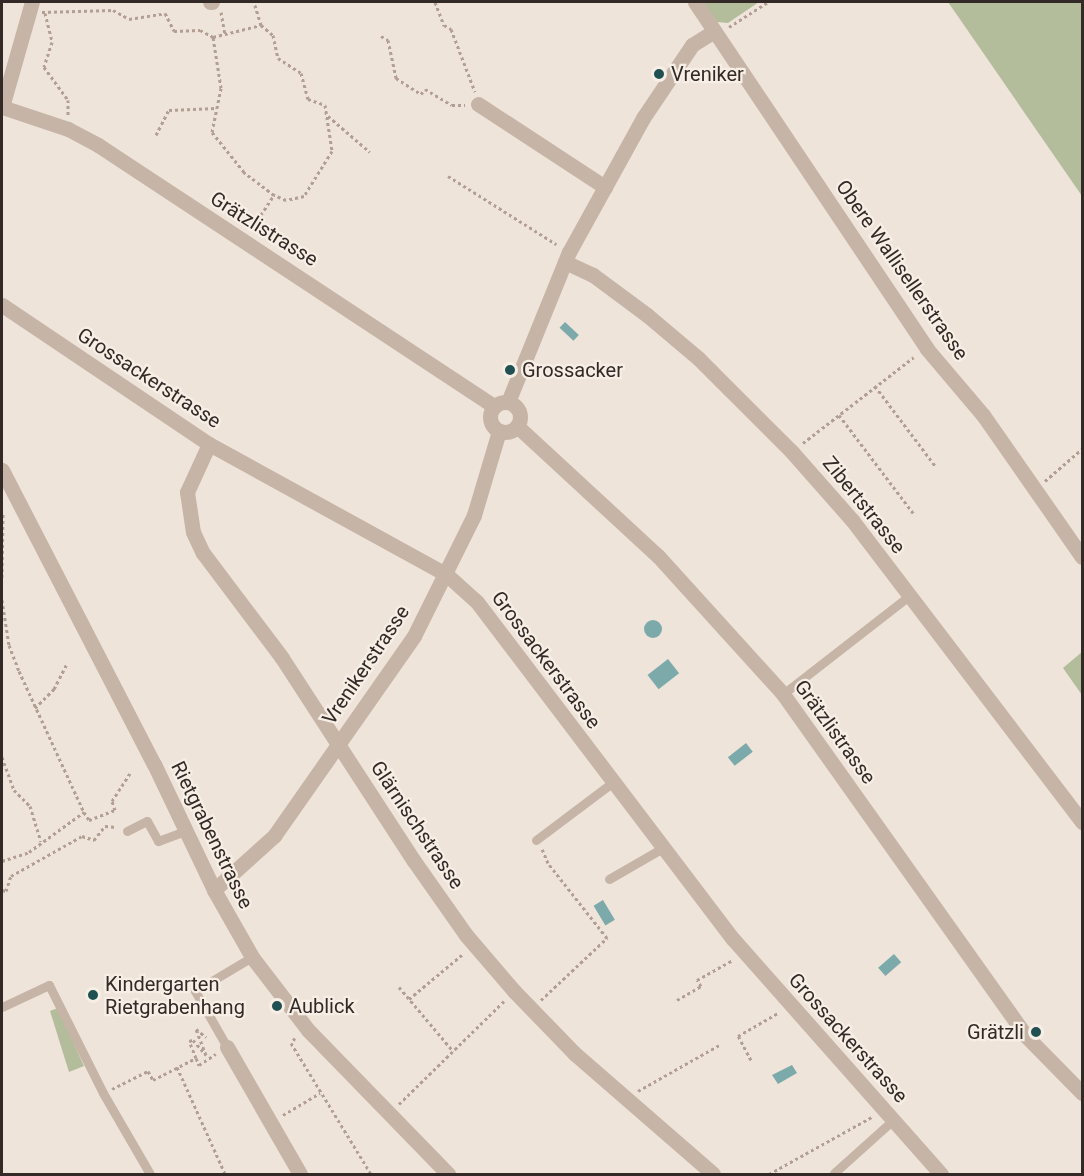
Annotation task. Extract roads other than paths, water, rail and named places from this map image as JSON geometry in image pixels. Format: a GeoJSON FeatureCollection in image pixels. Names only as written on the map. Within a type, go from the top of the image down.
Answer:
{"type":"FeatureCollection","features":[{"type":"Feature","properties":{"kind":"street","name":"Obere Wallisellerstrasse"},"geometry":{"type":"LineString","coordinates":[[695,2],[927,349],[983,415],[1083,557]]}},
{"type":"Feature","properties":{"kind":"street"},"geometry":{"type":"LineString","coordinates":[[2,107],[39,9]]}},
{"type":"Feature","properties":{"kind":"street"},"geometry":{"type":"LineString","coordinates":[[501,404],[519,412],[517,426],[509,432],[499,431],[490,423],[501,404],[567,257],[674,71],[692,45],[714,31]]}},
{"type":"Feature","properties":{"kind":"street"},"geometry":{"type":"LineString","coordinates":[[478,104],[605,188]]}},
{"type":"Feature","properties":{"kind":"street","name":"Grätzlistrasse"},"geometry":{"type":"LineString","coordinates":[[2,107],[68,129],[98,145],[501,404]]}},
{"type":"Feature","properties":{"kind":"street","name":"Zibertstrasse"},"geometry":{"type":"LineString","coordinates":[[567,257],[673,337],[792,452],[909,596],[1083,822]]}},
{"type":"Feature","properties":{"kind":"street","name":"Grossackerstrasse"},"geometry":{"type":"LineString","coordinates":[[2,305],[209,444],[447,575],[490,615],[661,849],[744,953],[941,1174]]}},
{"type":"Feature","properties":{"kind":"street","name":"Grätzlistrasse"},"geometry":{"type":"LineString","coordinates":[[517,426],[658,556],[783,694],[1026,1036],[1083,1093]]}},
{"type":"Feature","properties":{"kind":"street","name":"Vrenikerstrasse"},"geometry":{"type":"LineString","coordinates":[[214,890],[260,853],[414,636],[447,575],[474,515],[499,431]]}},
{"type":"Feature","properties":{"kind":"street","name":"Glärnischstrasse"},"geometry":{"type":"LineString","coordinates":[[209,444],[187,492],[193,532],[218,576],[282,658],[414,861],[475,945],[514,991],[626,1098],[713,1174]]}},
{"type":"Feature","properties":{"kind":"street","name":"Rietgrabenstrasse"},"geometry":{"type":"LineString","coordinates":[[2,470],[214,890],[252,957],[308,1029],[448,1174]]}},
{"type":"Feature","properties":{"kind":"street"},"geometry":{"type":"LineString","coordinates":[[218,1046],[300,1174]]}},
{"type":"Feature","properties":{"kind":"lane"},"geometry":{"type":"LineString","coordinates":[[783,694],[909,596]]}},
{"type":"Feature","properties":{"kind":"lane"},"geometry":{"type":"LineString","coordinates":[[536,840],[612,783]]}},
{"type":"Feature","properties":{"kind":"lane"},"geometry":{"type":"LineString","coordinates":[[127,831],[147,821],[158,841],[185,831]]}},
{"type":"Feature","properties":{"kind":"lane"},"geometry":{"type":"LineString","coordinates":[[609,879],[661,849]]}},
{"type":"Feature","properties":{"kind":"lane"},"geometry":{"type":"LineString","coordinates":[[218,1046],[195,991],[252,957]]}},
{"type":"Feature","properties":{"kind":"lane"},"geometry":{"type":"LineString","coordinates":[[2,1007],[49,985],[103,1093],[150,1174]]}},
{"type":"Feature","properties":{"kind":"lane"},"geometry":{"type":"LineString","coordinates":[[834,1173],[889,1115]]}},
{"type":"Feature","properties":{"kind":"water"},"geometry":{"type":"Polygon","coordinates":[[[565,322],[579,335],[573,341],[560,328],[565,322]]]}},
{"type":"Feature","properties":{"kind":"water"},"geometry":{"type":"Polygon","coordinates":[[[653,620],[659,623],[662,629],[659,635],[653,638],[647,635],[644,629],[647,623],[653,620]]]}},
{"type":"Feature","properties":{"kind":"water"},"geometry":{"type":"Polygon","coordinates":[[[668,659],[679,673],[659,689],[648,675],[668,659]]]}},
{"type":"Feature","properties":{"kind":"water"},"geometry":{"type":"Polygon","coordinates":[[[746,743],[753,752],[735,766],[728,757],[746,743]]]}},
{"type":"Feature","properties":{"kind":"water"},"geometry":{"type":"Polygon","coordinates":[[[603,900],[615,920],[605,925],[594,906],[603,900]]]}},
{"type":"Feature","properties":{"kind":"water"},"geometry":{"type":"Polygon","coordinates":[[[894,954],[901,962],[885,976],[878,968],[894,954]]]}},
{"type":"Feature","properties":{"kind":"water"},"geometry":{"type":"Polygon","coordinates":[[[792,1065],[797,1073],[778,1084],[772,1075],[792,1065]]]}},
{"type":"Feature","properties":{"kind":"place","name":"Vreniker"},"geometry":{"type":"Point","coordinates":[659,74]}},
{"type":"Feature","properties":{"kind":"place","name":"Grossacker"},"geometry":{"type":"Point","coordinates":[510,370]}},
{"type":"Feature","properties":{"kind":"place","name":"Kindergarten Rietgrabenhang"},"geometry":{"type":"Point","coordinates":[93,995]}},
{"type":"Feature","properties":{"kind":"place","name":"Aublick"},"geometry":{"type":"Point","coordinates":[277,1006]}},
{"type":"Feature","properties":{"kind":"place","name":"Grätzli"},"geometry":{"type":"Point","coordinates":[1036,1032]}}]}
